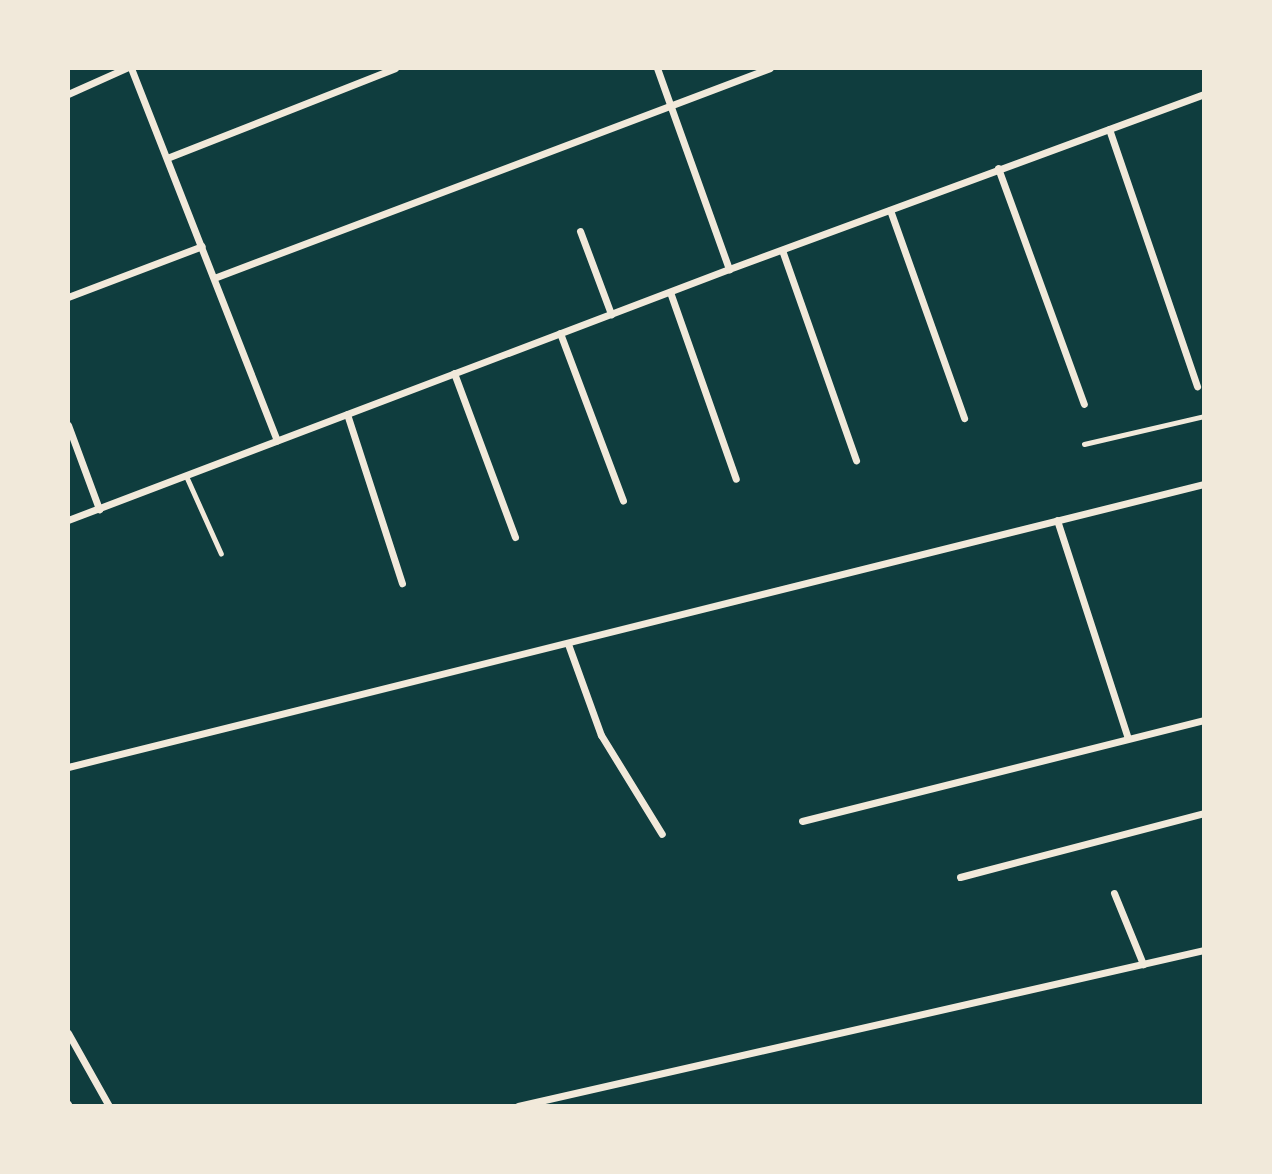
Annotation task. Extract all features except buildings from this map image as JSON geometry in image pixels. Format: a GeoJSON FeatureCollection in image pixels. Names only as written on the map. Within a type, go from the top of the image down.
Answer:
{"type":"FeatureCollection","features":[{"type":"Feature","properties":{"kind":"street"},"geometry":{"type":"LineString","coordinates":[[68,94],[114,70],[128,68],[167,158],[277,440]]}},
{"type":"Feature","properties":{"kind":"street"},"geometry":{"type":"LineString","coordinates":[[167,158],[395,68]]}},
{"type":"Feature","properties":{"kind":"street"},"geometry":{"type":"LineString","coordinates":[[657,68],[729,269]]}},
{"type":"Feature","properties":{"kind":"street"},"geometry":{"type":"LineString","coordinates":[[214,278],[770,68]]}},
{"type":"Feature","properties":{"kind":"street"},"geometry":{"type":"LineString","coordinates":[[68,520],[560,332],[1204,94]]}},
{"type":"Feature","properties":{"kind":"street"},"geometry":{"type":"LineString","coordinates":[[1109,130],[1197,386]]}},
{"type":"Feature","properties":{"kind":"street"},"geometry":{"type":"LineString","coordinates":[[998,168],[1084,404]]}},
{"type":"Feature","properties":{"kind":"street"},"geometry":{"type":"LineString","coordinates":[[890,209],[964,418]]}},
{"type":"Feature","properties":{"kind":"street"},"geometry":{"type":"LineString","coordinates":[[580,232],[611,314]]}},
{"type":"Feature","properties":{"kind":"street"},"geometry":{"type":"LineString","coordinates":[[68,298],[202,246]]}},
{"type":"Feature","properties":{"kind":"street"},"geometry":{"type":"LineString","coordinates":[[782,250],[856,460]]}},
{"type":"Feature","properties":{"kind":"street"},"geometry":{"type":"LineString","coordinates":[[670,292],[736,480]]}},
{"type":"Feature","properties":{"kind":"street"},"geometry":{"type":"LineString","coordinates":[[560,332],[623,501]]}},
{"type":"Feature","properties":{"kind":"street"},"geometry":{"type":"LineString","coordinates":[[454,373],[514,537]]}},
{"type":"Feature","properties":{"kind":"street"},"geometry":{"type":"LineString","coordinates":[[347,414],[402,583]]}},
{"type":"Feature","properties":{"kind":"street"},"geometry":{"type":"LineString","coordinates":[[68,425],[99,509]]}},
{"type":"Feature","properties":{"kind":"street"},"geometry":{"type":"LineString","coordinates":[[68,767],[1204,484]]}},
{"type":"Feature","properties":{"kind":"street"},"geometry":{"type":"LineString","coordinates":[[1057,520],[1128,738]]}},
{"type":"Feature","properties":{"kind":"street"},"geometry":{"type":"LineString","coordinates":[[568,644],[601,735],[662,834]]}},
{"type":"Feature","properties":{"kind":"street"},"geometry":{"type":"LineString","coordinates":[[802,821],[1204,720]]}},
{"type":"Feature","properties":{"kind":"street"},"geometry":{"type":"LineString","coordinates":[[960,877],[1204,813]]}},
{"type":"Feature","properties":{"kind":"street"},"geometry":{"type":"LineString","coordinates":[[1114,893],[1143,964]]}},
{"type":"Feature","properties":{"kind":"street"},"geometry":{"type":"LineString","coordinates":[[518,1106],[1204,950]]}},
{"type":"Feature","properties":{"kind":"street"},"geometry":{"type":"LineString","coordinates":[[68,1032],[108,1106]]}},
{"type":"Feature","properties":{"kind":"lane"},"geometry":{"type":"LineString","coordinates":[[1084,444],[1204,416]]}},
{"type":"Feature","properties":{"kind":"lane"},"geometry":{"type":"LineString","coordinates":[[186,476],[222,554]]}}]}
